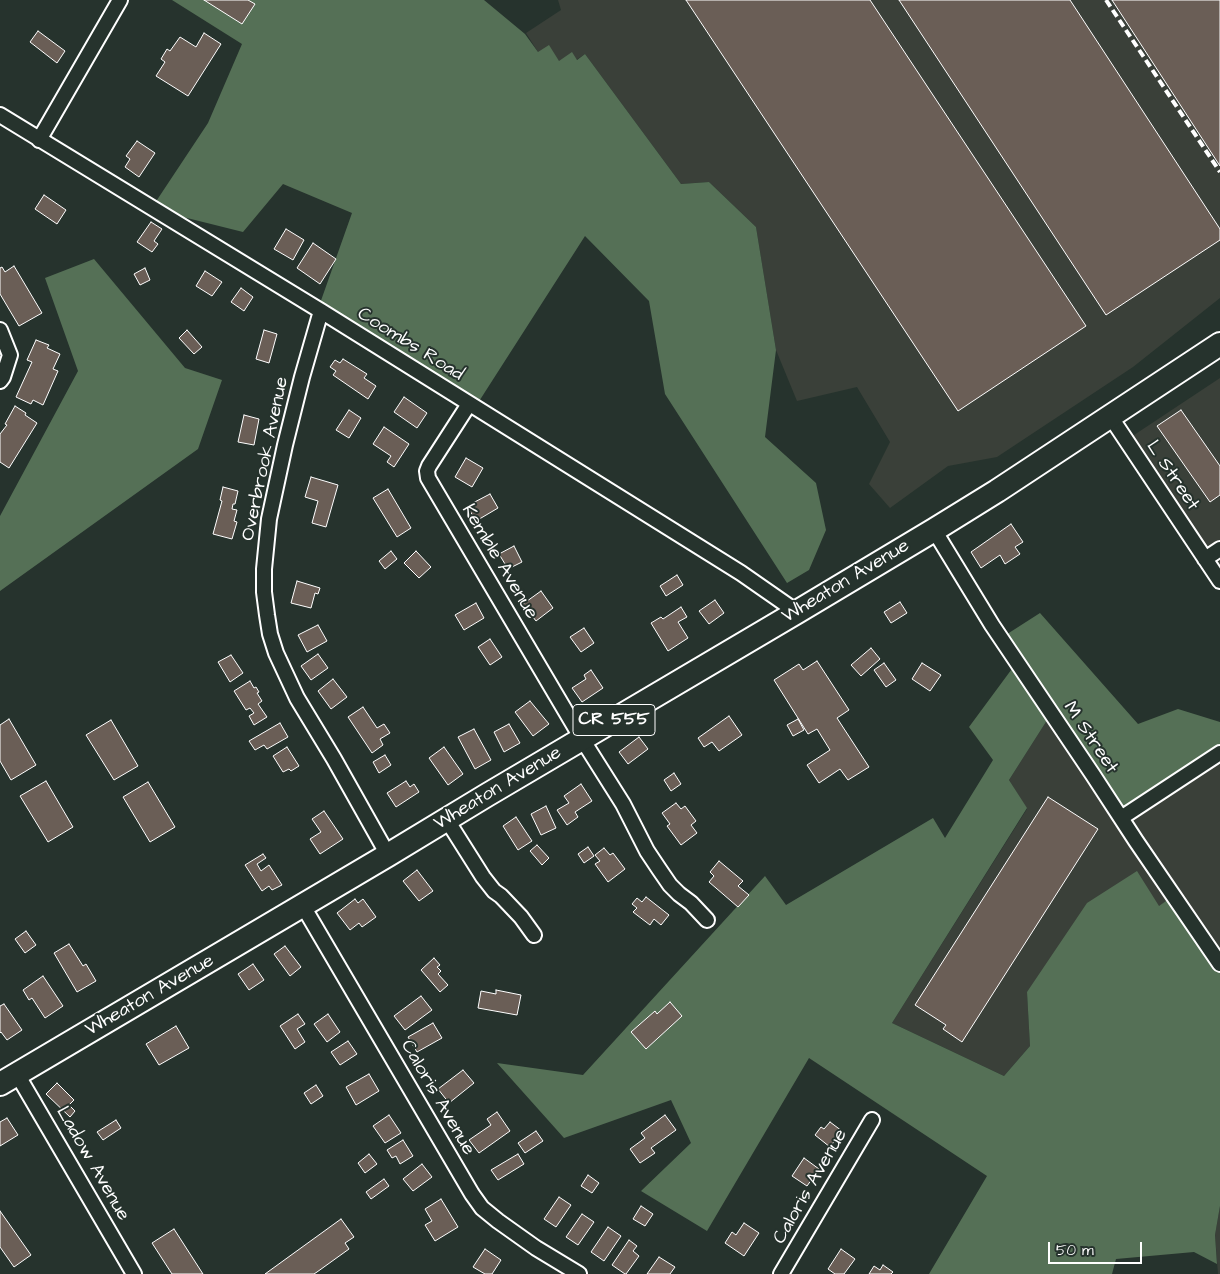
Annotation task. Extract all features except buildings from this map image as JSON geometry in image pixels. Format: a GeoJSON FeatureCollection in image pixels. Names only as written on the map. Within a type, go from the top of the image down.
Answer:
{"type":"FeatureCollection","features":[{"type":"Feature","properties":{"kind":"main road","name":"Wheaton Avenue"},"geometry":{"type":"LineString","coordinates":[[9,1079],[934,530],[997,491],[1220,344]]}},
{"type":"Feature","properties":{"kind":"street"},"geometry":{"type":"LineString","coordinates":[[39,140],[120,0]]}},
{"type":"Feature","properties":{"kind":"street","name":"Coombs Road"},"geometry":{"type":"LineString","coordinates":[[0,115],[741,573],[798,612]]}},
{"type":"Feature","properties":{"kind":"street","name":"Overbrook Avenue"},"geometry":{"type":"LineString","coordinates":[[321,312],[302,377],[269,519],[264,570],[266,607],[273,644],[290,684],[388,855]]}},
{"type":"Feature","properties":{"kind":"street"},"geometry":{"type":"LineString","coordinates":[[0,330],[10,355],[0,381]]}},
{"type":"Feature","properties":{"kind":"street","name":"Kemble Avenue"},"geometry":{"type":"LineString","coordinates":[[469,404],[429,466],[427,471],[428,478],[582,739],[623,804],[647,851],[670,885],[707,920]]}},
{"type":"Feature","properties":{"kind":"street","name":"L Street"},"geometry":{"type":"LineString","coordinates":[[1110,416],[1220,581]]}},
{"type":"Feature","properties":{"kind":"street","name":"M Street"},"geometry":{"type":"LineString","coordinates":[[934,530],[992,625],[1220,964]]}},
{"type":"Feature","properties":{"kind":"street"},"geometry":{"type":"LineString","coordinates":[[1205,558],[1220,549]]}},
{"type":"Feature","properties":{"kind":"street"},"geometry":{"type":"LineString","coordinates":[[1121,818],[1220,753]]}},
{"type":"Feature","properties":{"kind":"street"},"geometry":{"type":"LineString","coordinates":[[447,820],[483,877],[494,891],[522,917],[534,935]]}},
{"type":"Feature","properties":{"kind":"street","name":"Caloris Avenue"},"geometry":{"type":"LineString","coordinates":[[303,906],[482,1208],[536,1248],[579,1274]]}},
{"type":"Feature","properties":{"kind":"street","name":"Ladow Avenue"},"geometry":{"type":"LineString","coordinates":[[9,1079],[134,1274]]}},
{"type":"Feature","properties":{"kind":"street","name":"Caloris Avenue"},"geometry":{"type":"LineString","coordinates":[[781,1274],[872,1120]]}},
{"type":"Feature","properties":{"kind":"shaded area"},"geometry":{"type":"Polygon","coordinates":[[[558,0],[1220,0],[1220,298],[1133,367],[997,457],[948,466],[890,508],[869,484],[890,442],[857,387],[797,401],[776,350],[756,227],[709,182],[681,184],[585,54],[576,60],[559,61],[538,52],[526,33],[561,10],[558,0]]]}},
{"type":"Feature","properties":{"kind":"shaded area"},"geometry":{"type":"Polygon","coordinates":[[[1220,378],[1220,580],[1128,439],[1220,378]]]}},
{"type":"Feature","properties":{"kind":"shaded area"},"geometry":{"type":"Polygon","coordinates":[[[1051,714],[1220,748],[1220,964],[1173,897],[1027,992],[1030,1046],[1004,1076],[892,1023],[1027,809],[1009,780],[1051,714]]]}},
{"type":"Feature","properties":{"kind":"shaded area"},"geometry":{"type":"Polygon","coordinates":[[[1220,1206],[1220,1274],[1218,1274],[1215,1235],[1220,1206]]]}},
{"type":"Feature","properties":{"kind":"green space"},"geometry":{"type":"Polygon","coordinates":[[[172,0],[484,0],[525,34],[538,52],[549,45],[559,61],[572,52],[577,60],[585,54],[681,184],[709,182],[756,227],[776,350],[765,437],[816,483],[826,530],[809,570],[787,583],[665,394],[649,301],[585,236],[476,406],[318,309],[352,213],[283,184],[243,232],[151,209],[208,123],[242,44],[172,0]]]}},
{"type":"Feature","properties":{"kind":"green space"},"geometry":{"type":"Polygon","coordinates":[[[94,259],[185,368],[222,380],[198,449],[0,591],[0,516],[78,371],[45,278],[94,259]]]}},
{"type":"Feature","properties":{"kind":"green space"},"geometry":{"type":"Polygon","coordinates":[[[1040,613],[1138,724],[1178,709],[1220,722],[1220,748],[1117,813],[1051,714],[1009,780],[1027,808],[892,1023],[1004,1076],[1030,1046],[1027,992],[1087,903],[1137,871],[1159,906],[1173,896],[1220,964],[1220,1206],[1215,1235],[1217,1264],[1194,1252],[1116,1259],[1112,1274],[929,1274],[987,1176],[809,1058],[707,1231],[641,1191],[691,1143],[671,1100],[564,1138],[497,1063],[583,1075],[765,876],[786,905],[933,818],[945,838],[993,760],[969,727],[1017,662],[1001,638],[1040,613]]]}},
{"type":"Feature","properties":{"kind":"railway"},"geometry":{"type":"LineString","coordinates":[[1106,0],[1220,172]]}}]}
